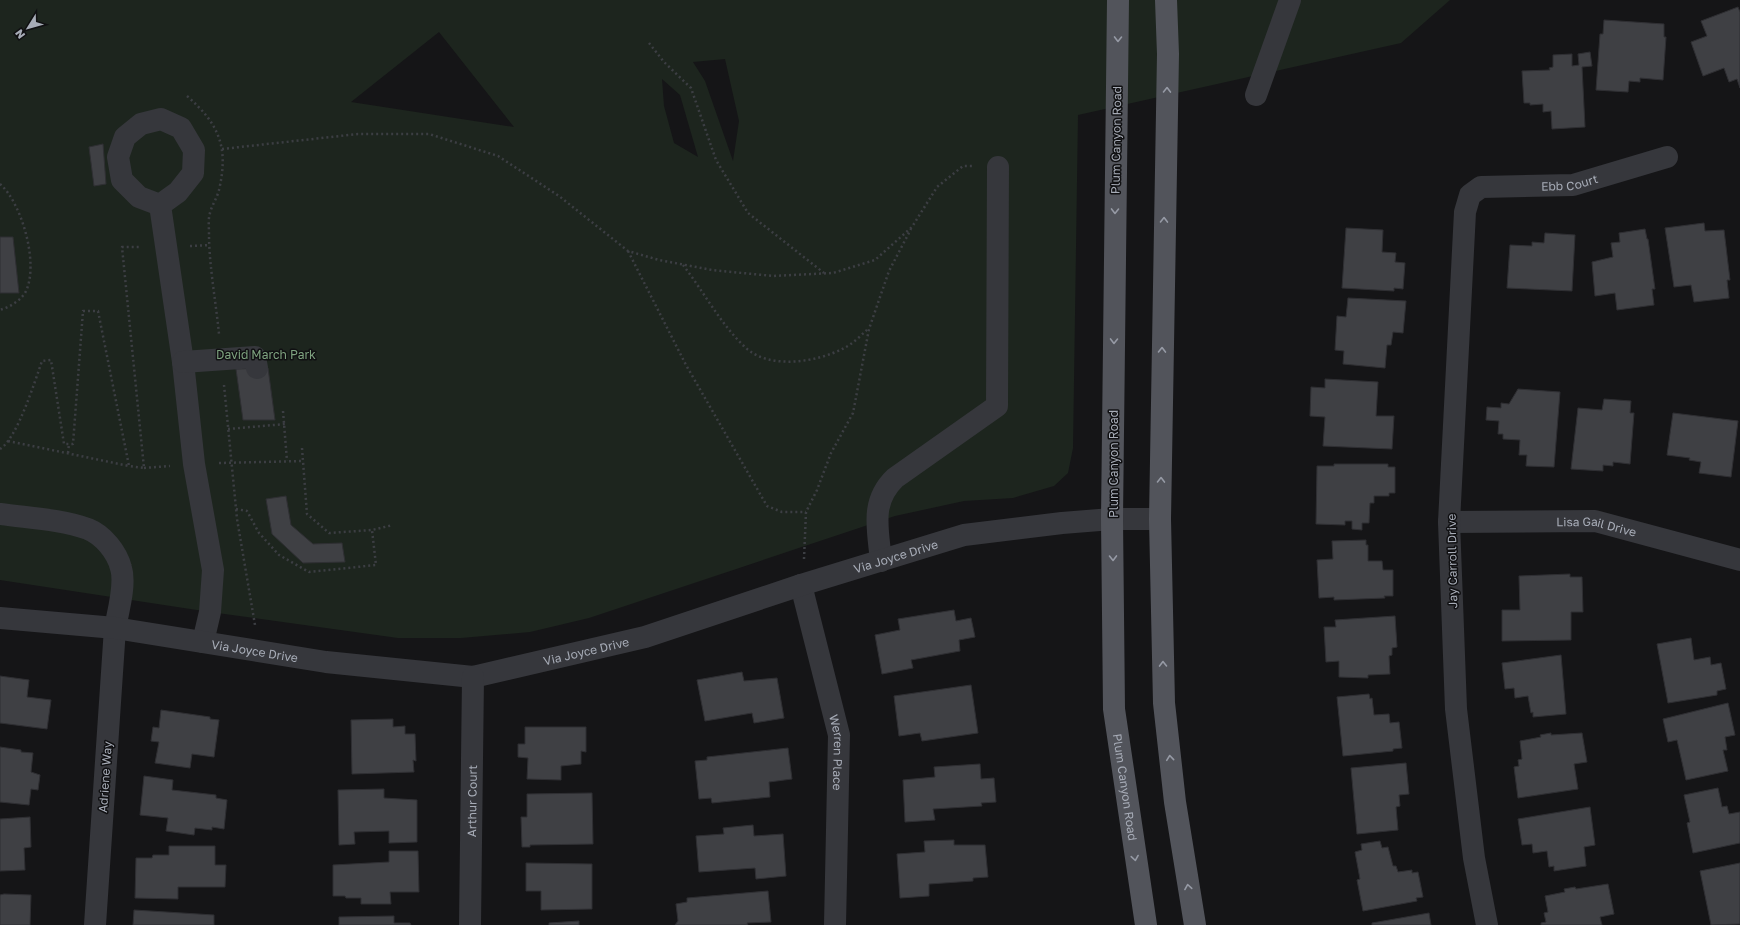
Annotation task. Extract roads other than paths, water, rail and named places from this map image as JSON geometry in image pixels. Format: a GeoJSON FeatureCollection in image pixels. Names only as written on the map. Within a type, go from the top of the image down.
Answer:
{"type":"FeatureCollection","features":[{"type":"Feature","properties":{"kind":"main road","name":"Plum Canyon Road"},"geometry":{"type":"LineString","coordinates":[[1118,0],[1112,519],[1114,709],[1146,925]]}},
{"type":"Feature","properties":{"kind":"main road"},"geometry":{"type":"LineString","coordinates":[[1166,0],[1168,54],[1160,519],[1164,703],[1175,802],[1195,925]]}},
{"type":"Feature","properties":{"kind":"street"},"geometry":{"type":"LineString","coordinates":[[1256,95],[1290,0]]}},
{"type":"Feature","properties":{"kind":"street","name":"Ebb Court"},"geometry":{"type":"LineString","coordinates":[[1470,195],[1481,187],[1573,185],[1667,157]]}},
{"type":"Feature","properties":{"kind":"street"},"geometry":{"type":"LineString","coordinates":[[881,561],[877,522],[879,500],[886,486],[895,478],[997,406],[998,167]]}},
{"type":"Feature","properties":{"kind":"street","name":"Jay Carroll Drive"},"geometry":{"type":"LineString","coordinates":[[1470,195],[1465,212],[1449,522],[1456,709],[1474,858],[1487,925]]}},
{"type":"Feature","properties":{"kind":"street"},"geometry":{"type":"LineString","coordinates":[[160,205],[183,362],[194,464],[213,570],[210,612],[203,642]]}},
{"type":"Feature","properties":{"kind":"street"},"geometry":{"type":"LineString","coordinates":[[183,362],[255,357],[256,368]]}},
{"type":"Feature","properties":{"kind":"street","name":"Adriene Way"},"geometry":{"type":"LineString","coordinates":[[0,514],[65,523],[89,530],[111,546],[122,568],[122,598],[115,628],[95,925]]}},
{"type":"Feature","properties":{"kind":"street","name":"Via Joyce Drive"},"geometry":{"type":"LineString","coordinates":[[0,618],[115,628],[326,662],[473,677],[645,637],[801,585],[964,535],[1062,523],[1112,519],[1160,519]]}},
{"type":"Feature","properties":{"kind":"street","name":"Lisa Gail Drive"},"geometry":{"type":"LineString","coordinates":[[1449,522],[1595,522],[1740,560]]}},
{"type":"Feature","properties":{"kind":"street","name":"Werren Place"},"geometry":{"type":"LineString","coordinates":[[801,585],[839,735],[835,925]]}},
{"type":"Feature","properties":{"kind":"street","name":"Arthur Court"},"geometry":{"type":"LineString","coordinates":[[470,925],[473,677]]}},
{"type":"Feature","properties":{"kind":"park label","name":"David March Park"},"geometry":{"type":"Point","coordinates":[266,354]}}]}
